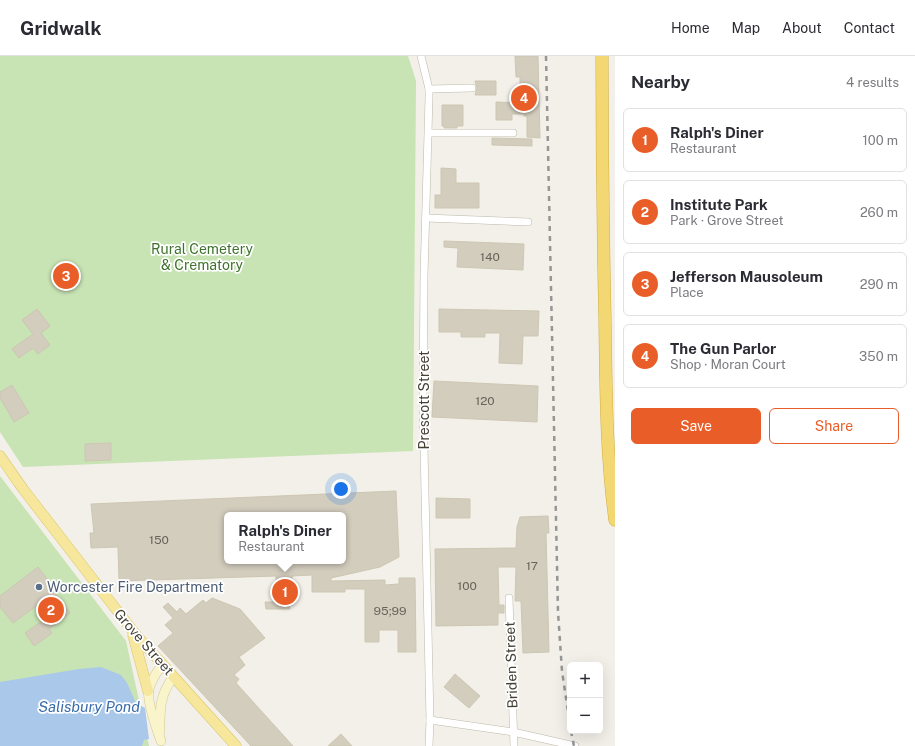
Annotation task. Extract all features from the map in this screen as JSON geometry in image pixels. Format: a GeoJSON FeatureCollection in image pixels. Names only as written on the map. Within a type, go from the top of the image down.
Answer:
{"type":"FeatureCollection","features":[{"type":"Feature","properties":{"kind":"highway"},"geometry":{"type":"LineString","coordinates":[[602,56],[602,172],[607,414],[610,474],[615,520]]}},
{"type":"Feature","properties":{"kind":"main road","name":"Grove Street"},"geometry":{"type":"LineString","coordinates":[[0,456],[23,489],[132,631],[236,746]]}},
{"type":"Feature","properties":{"kind":"main road"},"geometry":{"type":"LineString","coordinates":[[132,631],[148,691],[154,722],[161,744]]}},
{"type":"Feature","properties":{"kind":"main road"},"geometry":{"type":"LineString","coordinates":[[148,691],[155,675],[162,665]]}},
{"type":"Feature","properties":{"kind":"main road"},"geometry":{"type":"LineString","coordinates":[[161,744],[160,712],[162,700],[166,687],[173,677]]}},
{"type":"Feature","properties":{"kind":"street","name":"Prescott Street"},"geometry":{"type":"LineString","coordinates":[[420,56],[429,89],[424,276],[423,402],[430,720],[429,746]]}},
{"type":"Feature","properties":{"kind":"street"},"geometry":{"type":"LineString","coordinates":[[429,89],[472,88]]}},
{"type":"Feature","properties":{"kind":"street"},"geometry":{"type":"LineString","coordinates":[[428,133],[513,133]]}},
{"type":"Feature","properties":{"kind":"street"},"geometry":{"type":"LineString","coordinates":[[426,218],[528,222]]}},
{"type":"Feature","properties":{"kind":"street","name":"Briden Street"},"geometry":{"type":"LineString","coordinates":[[509,598],[514,746]]}},
{"type":"Feature","properties":{"kind":"street"},"geometry":{"type":"LineString","coordinates":[[430,720],[514,732],[575,746]]}},
{"type":"Feature","properties":{"kind":"green space","name":"Rural Cemetery & Crematory"},"geometry":{"type":"Polygon","coordinates":[[[0,56],[408,56],[416,81],[413,451],[23,467],[0,432],[0,56]]]}},
{"type":"Feature","properties":{"kind":"green space"},"geometry":{"type":"Polygon","coordinates":[[[0,476],[126,641],[149,746],[0,746],[0,476]]]}},
{"type":"Feature","properties":{"kind":"water","name":"Salisbury Pond"},"geometry":{"type":"Polygon","coordinates":[[[101,667],[121,675],[127,683],[136,703],[145,708],[149,739],[144,740],[142,746],[0,746],[0,682],[79,669],[101,667]]]}},
{"type":"Feature","properties":{"kind":"building"},"geometry":{"type":"Polygon","coordinates":[[[515,56],[538,56],[540,138],[527,137],[527,116],[524,116],[524,114],[512,114],[512,120],[496,120],[496,102],[524,103],[524,88],[520,88],[520,77],[516,77],[515,56]]]}},
{"type":"Feature","properties":{"kind":"building"},"geometry":{"type":"Polygon","coordinates":[[[475,81],[496,81],[496,95],[475,95],[477,88],[475,81]]]}},
{"type":"Feature","properties":{"kind":"building"},"geometry":{"type":"Polygon","coordinates":[[[442,105],[463,105],[463,126],[457,126],[457,128],[444,128],[444,126],[442,126],[442,105]]]}},
{"type":"Feature","properties":{"kind":"building"},"geometry":{"type":"Polygon","coordinates":[[[492,138],[532,139],[532,146],[492,145],[492,138]]]}},
{"type":"Feature","properties":{"kind":"building"},"geometry":{"type":"Polygon","coordinates":[[[441,168],[456,169],[456,183],[479,183],[479,208],[435,208],[435,195],[441,195],[441,168]]]}},
{"type":"Feature","properties":{"kind":"building"},"geometry":{"type":"Polygon","coordinates":[[[444,241],[524,244],[523,270],[457,267],[458,248],[444,247],[444,241]]]}},
{"type":"Feature","properties":{"kind":"building"},"geometry":{"type":"Polygon","coordinates":[[[37,309],[50,326],[41,333],[50,345],[38,354],[33,348],[19,358],[12,349],[33,334],[22,320],[37,309]]]}},
{"type":"Feature","properties":{"kind":"building"},"geometry":{"type":"Polygon","coordinates":[[[439,309],[539,311],[538,336],[523,336],[522,364],[499,363],[500,333],[485,333],[485,337],[461,337],[461,332],[439,332],[439,309]]]}},
{"type":"Feature","properties":{"kind":"building"},"geometry":{"type":"Polygon","coordinates":[[[434,381],[538,386],[537,422],[432,417],[434,381]]]}},
{"type":"Feature","properties":{"kind":"building"},"geometry":{"type":"Polygon","coordinates":[[[12,385],[29,413],[14,422],[0,398],[0,392],[12,385]]]}},
{"type":"Feature","properties":{"kind":"building"},"geometry":{"type":"Polygon","coordinates":[[[111,443],[111,460],[85,461],[85,444],[111,443]]]}},
{"type":"Feature","properties":{"kind":"building"},"geometry":{"type":"Polygon","coordinates":[[[396,491],[399,557],[380,567],[331,578],[331,581],[385,580],[385,585],[399,584],[399,578],[415,578],[416,652],[398,652],[398,630],[379,630],[379,642],[365,642],[365,589],[345,589],[345,592],[312,592],[312,575],[292,576],[293,605],[289,605],[290,609],[266,609],[265,602],[277,602],[276,576],[119,581],[118,547],[91,548],[90,533],[94,533],[91,504],[396,491]]]}},
{"type":"Feature","properties":{"kind":"building"},"geometry":{"type":"Polygon","coordinates":[[[436,498],[470,499],[470,518],[436,518],[436,498]]]}},
{"type":"Feature","properties":{"kind":"building"},"geometry":{"type":"Polygon","coordinates":[[[548,516],[549,533],[546,533],[549,652],[523,653],[521,601],[515,601],[516,567],[498,567],[499,605],[504,605],[504,613],[498,613],[498,625],[436,626],[435,549],[516,548],[517,527],[520,517],[548,516]]]}},
{"type":"Feature","properties":{"kind":"building"},"geometry":{"type":"Polygon","coordinates":[[[38,567],[70,613],[49,629],[52,633],[34,646],[25,633],[49,616],[40,603],[13,623],[0,607],[0,596],[38,567]]]}},
{"type":"Feature","properties":{"kind":"building"},"geometry":{"type":"Polygon","coordinates":[[[212,598],[240,609],[265,638],[239,657],[245,665],[234,675],[239,679],[236,683],[293,746],[251,746],[158,646],[173,633],[165,625],[173,618],[163,607],[168,603],[177,612],[180,608],[186,614],[203,600],[206,603],[212,598]]]}},
{"type":"Feature","properties":{"kind":"building"},"geometry":{"type":"Polygon","coordinates":[[[455,674],[480,696],[469,708],[444,687],[455,674]]]}},
{"type":"Feature","properties":{"kind":"building"},"geometry":{"type":"Polygon","coordinates":[[[341,734],[352,746],[328,746],[341,734]]]}},
{"type":"Feature","properties":{"kind":"railway"},"geometry":{"type":"LineString","coordinates":[[546,56],[558,612],[562,671],[567,705]]}},
{"type":"Feature","properties":{"kind":"railway"},"geometry":{"type":"LineString","coordinates":[[572,734],[574,746]]}},
{"type":"Feature","properties":{"kind":"place","name":"The Gun Parlor"},"geometry":{"type":"Point","coordinates":[524,98]}},
{"type":"Feature","properties":{"kind":"place","name":"Jefferson Mausoleum"},"geometry":{"type":"Point","coordinates":[66,276]}},
{"type":"Feature","properties":{"kind":"place","name":"Worcester Fire Department"},"geometry":{"type":"Point","coordinates":[39,587]}},
{"type":"Feature","properties":{"kind":"place","name":"Ralph's Diner"},"geometry":{"type":"Point","coordinates":[285,592]}},
{"type":"Feature","properties":{"kind":"place","name":"Institute Park"},"geometry":{"type":"Point","coordinates":[51,610]}}]}
